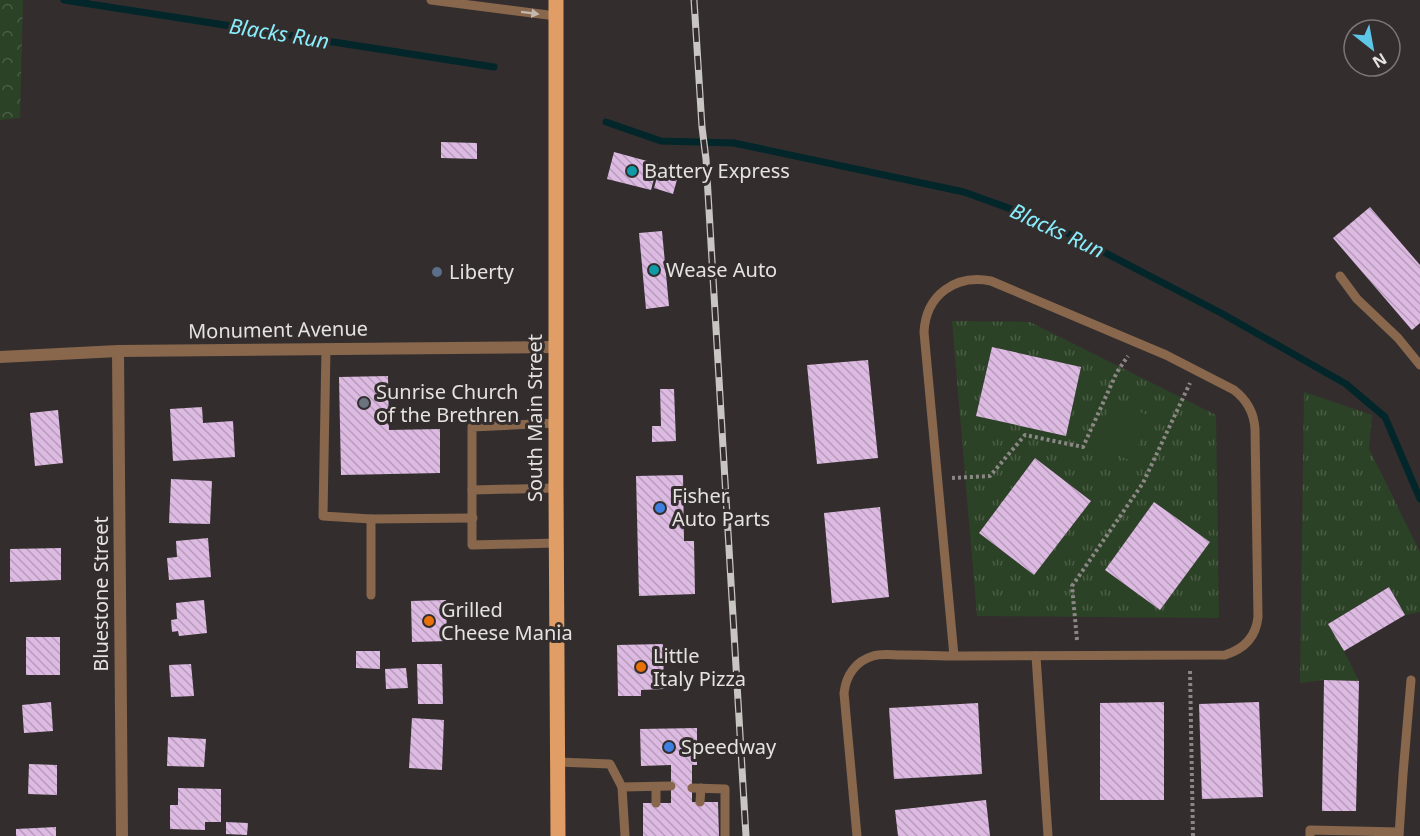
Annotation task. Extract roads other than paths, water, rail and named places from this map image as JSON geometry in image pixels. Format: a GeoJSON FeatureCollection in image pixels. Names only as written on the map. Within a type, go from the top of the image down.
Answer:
{"type":"FeatureCollection","features":[{"type":"Feature","properties":{"kind":"main road","name":"South Main Street"},"geometry":{"type":"LineString","coordinates":[[556,8],[558,836]]}},
{"type":"Feature","properties":{"kind":"street","name":"Monument Avenue"},"geometry":{"type":"LineString","coordinates":[[0,357],[118,351],[556,347]]}},
{"type":"Feature","properties":{"kind":"street","name":"Bluestone Street"},"geometry":{"type":"LineString","coordinates":[[118,351],[122,836]]}},
{"type":"Feature","properties":{"kind":"lane"},"geometry":{"type":"LineString","coordinates":[[431,0],[556,8]]}},
{"type":"Feature","properties":{"kind":"lane"},"geometry":{"type":"LineString","coordinates":[[1340,276],[1351,292],[1398,338],[1420,365]]}},
{"type":"Feature","properties":{"kind":"lane"},"geometry":{"type":"LineString","coordinates":[[857,836],[844,698],[848,676],[865,659],[879,654],[954,656],[1079,656],[1225,654],[1234,652],[1246,644],[1255,632],[1258,617],[1255,429],[1253,416],[1246,401],[1239,394],[1166,355],[991,281],[968,280],[949,287],[932,303],[924,326],[954,656]]}},
{"type":"Feature","properties":{"kind":"lane"},"geometry":{"type":"LineString","coordinates":[[326,348],[323,516],[371,519],[472,518]]}},
{"type":"Feature","properties":{"kind":"lane"},"geometry":{"type":"LineString","coordinates":[[556,423],[472,427],[472,545],[556,543]]}},
{"type":"Feature","properties":{"kind":"lane"},"geometry":{"type":"LineString","coordinates":[[472,490],[556,488]]}},
{"type":"Feature","properties":{"kind":"lane"},"geometry":{"type":"LineString","coordinates":[[371,519],[371,595]]}},
{"type":"Feature","properties":{"kind":"lane"},"geometry":{"type":"LineString","coordinates":[[1036,656],[1048,836]]}},
{"type":"Feature","properties":{"kind":"lane"},"geometry":{"type":"LineString","coordinates":[[1310,836],[1310,830],[1399,834],[1411,680]]}},
{"type":"Feature","properties":{"kind":"lane"},"geometry":{"type":"LineString","coordinates":[[557,762],[610,764],[622,787],[625,836]]}},
{"type":"Feature","properties":{"kind":"lane"},"geometry":{"type":"LineString","coordinates":[[622,787],[671,786]]}},
{"type":"Feature","properties":{"kind":"lane"},"geometry":{"type":"LineString","coordinates":[[656,787],[656,803]]}},
{"type":"Feature","properties":{"kind":"lane"},"geometry":{"type":"LineString","coordinates":[[700,802],[697,788],[725,789],[725,836]]}},
{"type":"Feature","properties":{"kind":"waterway","name":"Blacks Run"},"geometry":{"type":"LineString","coordinates":[[64,0],[494,67]]}},
{"type":"Feature","properties":{"kind":"waterway","name":"Blacks Run"},"geometry":{"type":"LineString","coordinates":[[606,122],[661,141],[734,143],[964,192],[1044,221],[1221,313],[1346,384],[1385,417],[1420,499]]}},
{"type":"Feature","properties":{"kind":"railway"},"geometry":{"type":"LineString","coordinates":[[694,0],[706,159],[746,836]]}},
{"type":"Feature","properties":{"kind":"place","name":"Battery Express"},"geometry":{"type":"Point","coordinates":[632,171]}},
{"type":"Feature","properties":{"kind":"place","name":"Wease Auto"},"geometry":{"type":"Point","coordinates":[654,270]}},
{"type":"Feature","properties":{"kind":"place","name":"Liberty"},"geometry":{"type":"Point","coordinates":[437,272]}},
{"type":"Feature","properties":{"kind":"place","name":"Sunrise Church of the Brethren"},"geometry":{"type":"Point","coordinates":[364,403]}},
{"type":"Feature","properties":{"kind":"place","name":"Fisher Auto Parts"},"geometry":{"type":"Point","coordinates":[660,508]}},
{"type":"Feature","properties":{"kind":"place","name":"Grilled Cheese Mania"},"geometry":{"type":"Point","coordinates":[429,621]}},
{"type":"Feature","properties":{"kind":"place","name":"Little Italy Pizza"},"geometry":{"type":"Point","coordinates":[641,667]}},
{"type":"Feature","properties":{"kind":"place","name":"Speedway"},"geometry":{"type":"Point","coordinates":[669,747]}}]}
